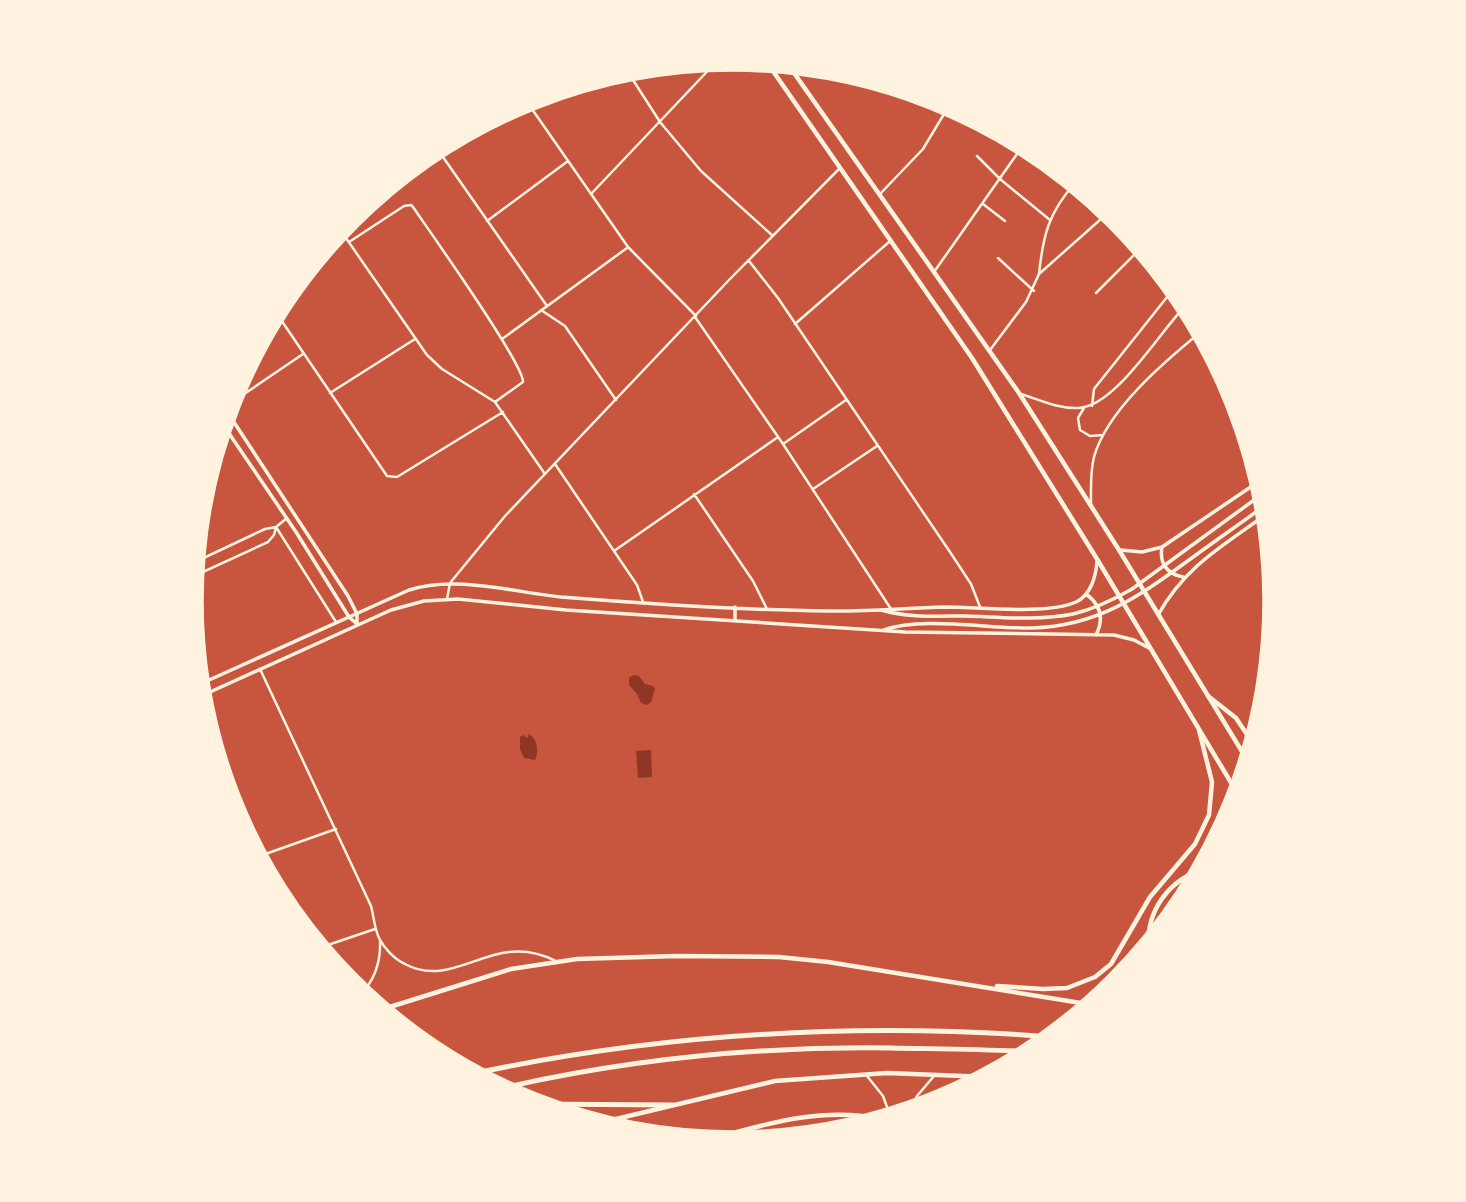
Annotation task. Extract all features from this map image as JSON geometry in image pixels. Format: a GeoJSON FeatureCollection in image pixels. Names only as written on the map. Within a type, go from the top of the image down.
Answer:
{"type":"FeatureCollection","features":[{"type":"Feature","properties":{"kind":"highway"},"geometry":{"type":"LineString","coordinates":[[487,1071],[605,1049],[748,1034],[937,1031],[1037,1036]]}},
{"type":"Feature","properties":{"kind":"highway"},"geometry":{"type":"LineString","coordinates":[[515,1085],[629,1064],[776,1049],[852,1047],[1014,1051]]}},
{"type":"Feature","properties":{"kind":"highway"},"geometry":{"type":"LineString","coordinates":[[563,1104],[673,1105]]}},
{"type":"Feature","properties":{"kind":"main road"},"geometry":{"type":"LineString","coordinates":[[774,72],[972,358],[1152,649],[1232,784]]}},
{"type":"Feature","properties":{"kind":"main road"},"geometry":{"type":"LineString","coordinates":[[795,74],[1019,393],[1242,752]]}},
{"type":"Feature","properties":{"kind":"main road"},"geometry":{"type":"LineString","coordinates":[[1208,696],[1236,718],[1247,734]]}},
{"type":"Feature","properties":{"kind":"main road"},"geometry":{"type":"LineString","coordinates":[[972,984],[1067,988],[1095,977],[1111,964],[1150,897],[1195,844],[1209,815],[1212,782],[1199,730]]}},
{"type":"Feature","properties":{"kind":"main road"},"geometry":{"type":"LineString","coordinates":[[1150,929],[1151,918],[1160,900],[1176,882],[1186,877]]}},
{"type":"Feature","properties":{"kind":"main road"},"geometry":{"type":"LineString","coordinates":[[391,1007],[500,972],[557,961],[677,956],[779,957],[828,962],[1080,1003]]}},
{"type":"Feature","properties":{"kind":"main road"},"geometry":{"type":"LineString","coordinates":[[616,1119],[775,1081],[866,1074],[969,1077]]}},
{"type":"Feature","properties":{"kind":"main road"},"geometry":{"type":"LineString","coordinates":[[745,1132],[813,1116],[861,1116]]}},
{"type":"Feature","properties":{"kind":"street"},"geometry":{"type":"LineString","coordinates":[[591,194],[708,71]]}},
{"type":"Feature","properties":{"kind":"street"},"geometry":{"type":"LineString","coordinates":[[633,79],[660,122],[706,176],[773,236]]}},
{"type":"Feature","properties":{"kind":"street"},"geometry":{"type":"LineString","coordinates":[[532,109],[628,247],[695,316],[891,609]]}},
{"type":"Feature","properties":{"kind":"street"},"geometry":{"type":"LineString","coordinates":[[879,195],[923,149],[944,114]]}},
{"type":"Feature","properties":{"kind":"street"},"geometry":{"type":"LineString","coordinates":[[934,272],[1018,153]]}},
{"type":"Feature","properties":{"kind":"street"},"geometry":{"type":"LineString","coordinates":[[442,156],[547,306]]}},
{"type":"Feature","properties":{"kind":"street"},"geometry":{"type":"LineString","coordinates":[[977,156],[1000,179],[1050,220]]}},
{"type":"Feature","properties":{"kind":"street"},"geometry":{"type":"LineString","coordinates":[[487,221],[568,161]]}},
{"type":"Feature","properties":{"kind":"street"},"geometry":{"type":"LineString","coordinates":[[447,599],[450,583],[505,516],[695,316],[842,167]]}},
{"type":"Feature","properties":{"kind":"street"},"geometry":{"type":"LineString","coordinates":[[990,350],[1034,291],[1040,274],[1043,244],[1050,220],[1055,208],[1069,191]]}},
{"type":"Feature","properties":{"kind":"street"},"geometry":{"type":"LineString","coordinates":[[983,204],[1005,221]]}},
{"type":"Feature","properties":{"kind":"street"},"geometry":{"type":"LineString","coordinates":[[349,242],[404,206],[411,205],[502,339],[523,377],[519,386],[495,402]]}},
{"type":"Feature","properties":{"kind":"street"},"geometry":{"type":"LineString","coordinates":[[1040,274],[1101,219]]}},
{"type":"Feature","properties":{"kind":"street"},"geometry":{"type":"LineString","coordinates":[[346,238],[427,355],[442,369],[495,402],[545,474]]}},
{"type":"Feature","properties":{"kind":"street"},"geometry":{"type":"LineString","coordinates":[[795,324],[865,260],[892,240]]}},
{"type":"Feature","properties":{"kind":"street"},"geometry":{"type":"LineString","coordinates":[[502,339],[628,247]]}},
{"type":"Feature","properties":{"kind":"street"},"geometry":{"type":"LineString","coordinates":[[1096,293],[1135,254]]}},
{"type":"Feature","properties":{"kind":"street"},"geometry":{"type":"LineString","coordinates":[[998,258],[1034,291]]}},
{"type":"Feature","properties":{"kind":"street"},"geometry":{"type":"LineString","coordinates":[[750,261],[971,584],[980,608]]}},
{"type":"Feature","properties":{"kind":"street"},"geometry":{"type":"LineString","coordinates":[[1092,406],[1094,390],[1168,296]]}},
{"type":"Feature","properties":{"kind":"street"},"geometry":{"type":"LineString","coordinates":[[541,310],[565,326],[616,400]]}},
{"type":"Feature","properties":{"kind":"street"},"geometry":{"type":"LineString","coordinates":[[1019,393],[1063,407],[1092,406],[1105,399],[1122,382],[1180,314]]}},
{"type":"Feature","properties":{"kind":"street"},"geometry":{"type":"LineString","coordinates":[[282,321],[384,473],[392,478],[456,443],[503,412]]}},
{"type":"Feature","properties":{"kind":"street"},"geometry":{"type":"LineString","coordinates":[[1091,505],[1092,466],[1103,435],[1150,377],[1193,337]]}},
{"type":"Feature","properties":{"kind":"street"},"geometry":{"type":"LineString","coordinates":[[330,393],[415,339]]}},
{"type":"Feature","properties":{"kind":"street"},"geometry":{"type":"LineString","coordinates":[[244,395],[304,354]]}},
{"type":"Feature","properties":{"kind":"street"},"geometry":{"type":"LineString","coordinates":[[783,444],[847,400]]}},
{"type":"Feature","properties":{"kind":"street"},"geometry":{"type":"LineString","coordinates":[[1084,408],[1078,418],[1080,430],[1090,436],[1103,435]]}},
{"type":"Feature","properties":{"kind":"street"},"geometry":{"type":"LineString","coordinates":[[233,421],[304,527],[357,614],[357,624]]}},
{"type":"Feature","properties":{"kind":"street"},"geometry":{"type":"LineString","coordinates":[[229,433],[287,518],[349,617],[357,624]]}},
{"type":"Feature","properties":{"kind":"street"},"geometry":{"type":"LineString","coordinates":[[614,551],[778,437]]}},
{"type":"Feature","properties":{"kind":"street"},"geometry":{"type":"LineString","coordinates":[[813,489],[878,445]]}},
{"type":"Feature","properties":{"kind":"street"},"geometry":{"type":"LineString","coordinates":[[555,464],[639,589],[643,602]]}},
{"type":"Feature","properties":{"kind":"street"},"geometry":{"type":"LineString","coordinates":[[1119,550],[1142,552],[1162,547],[1251,486]]}},
{"type":"Feature","properties":{"kind":"street"},"geometry":{"type":"LineString","coordinates":[[694,494],[753,581],[767,609]]}},
{"type":"Feature","properties":{"kind":"street"},"geometry":{"type":"LineString","coordinates":[[881,610],[906,615],[991,617],[1058,616],[1084,611],[1109,602],[1143,581],[1255,501]]}},
{"type":"Feature","properties":{"kind":"street"},"geometry":{"type":"LineString","coordinates":[[884,630],[912,624],[1048,627],[1086,620],[1109,612],[1148,590],[1256,511]]}},
{"type":"Feature","properties":{"kind":"street"},"geometry":{"type":"LineString","coordinates":[[204,558],[265,529],[276,527],[287,518]]}},
{"type":"Feature","properties":{"kind":"street"},"geometry":{"type":"LineString","coordinates":[[1158,615],[1183,577],[1257,521]]}},
{"type":"Feature","properties":{"kind":"street"},"geometry":{"type":"LineString","coordinates":[[203,572],[268,542],[276,527]]}},
{"type":"Feature","properties":{"kind":"street"},"geometry":{"type":"LineString","coordinates":[[276,527],[336,623]]}},
{"type":"Feature","properties":{"kind":"street"},"geometry":{"type":"LineString","coordinates":[[296,532],[304,527]]}},
{"type":"Feature","properties":{"kind":"street"},"geometry":{"type":"LineString","coordinates":[[1162,547],[1161,560],[1166,568],[1171,574],[1183,577]]}},
{"type":"Feature","properties":{"kind":"street"},"geometry":{"type":"LineString","coordinates":[[208,680],[409,590],[429,584],[450,583],[529,594],[643,602],[830,612],[1052,607],[1076,602],[1086,594],[1094,579],[1097,559]]}},
{"type":"Feature","properties":{"kind":"street"},"geometry":{"type":"LineString","coordinates":[[1086,594],[1100,611],[1100,626],[1096,635]]}},
{"type":"Feature","properties":{"kind":"street"},"geometry":{"type":"LineString","coordinates":[[210,692],[402,606],[447,599],[566,610],[884,630],[989,635],[1096,635],[1128,638],[1152,649]]}},
{"type":"Feature","properties":{"kind":"street"},"geometry":{"type":"LineString","coordinates":[[735,607],[735,620]]}},
{"type":"Feature","properties":{"kind":"street"},"geometry":{"type":"LineString","coordinates":[[260,668],[370,906],[380,940],[401,962],[426,972],[447,971],[509,952],[537,954],[557,961]]}},
{"type":"Feature","properties":{"kind":"street"},"geometry":{"type":"LineString","coordinates":[[267,854],[336,829]]}},
{"type":"Feature","properties":{"kind":"street"},"geometry":{"type":"LineString","coordinates":[[329,944],[375,929]]}},
{"type":"Feature","properties":{"kind":"street"},"geometry":{"type":"LineString","coordinates":[[367,985],[376,972],[380,940]]}},
{"type":"Feature","properties":{"kind":"street"},"geometry":{"type":"LineString","coordinates":[[866,1074],[883,1096],[888,1109]]}},
{"type":"Feature","properties":{"kind":"street"},"geometry":{"type":"LineString","coordinates":[[915,1100],[934,1076]]}},
{"type":"Feature","properties":{"kind":"shaded area"},"geometry":{"type":"Polygon","coordinates":[[[633,675],[639,676],[645,684],[655,689],[651,702],[647,705],[641,703],[629,685],[629,678],[633,675]]]}},
{"type":"Feature","properties":{"kind":"shaded area"},"geometry":{"type":"Polygon","coordinates":[[[529,734],[537,746],[535,760],[524,758],[520,749],[520,737],[523,735],[527,738],[529,734]]]}},
{"type":"Feature","properties":{"kind":"shaded area"},"geometry":{"type":"Polygon","coordinates":[[[651,750],[652,777],[638,778],[636,751],[651,750]]]}}]}
